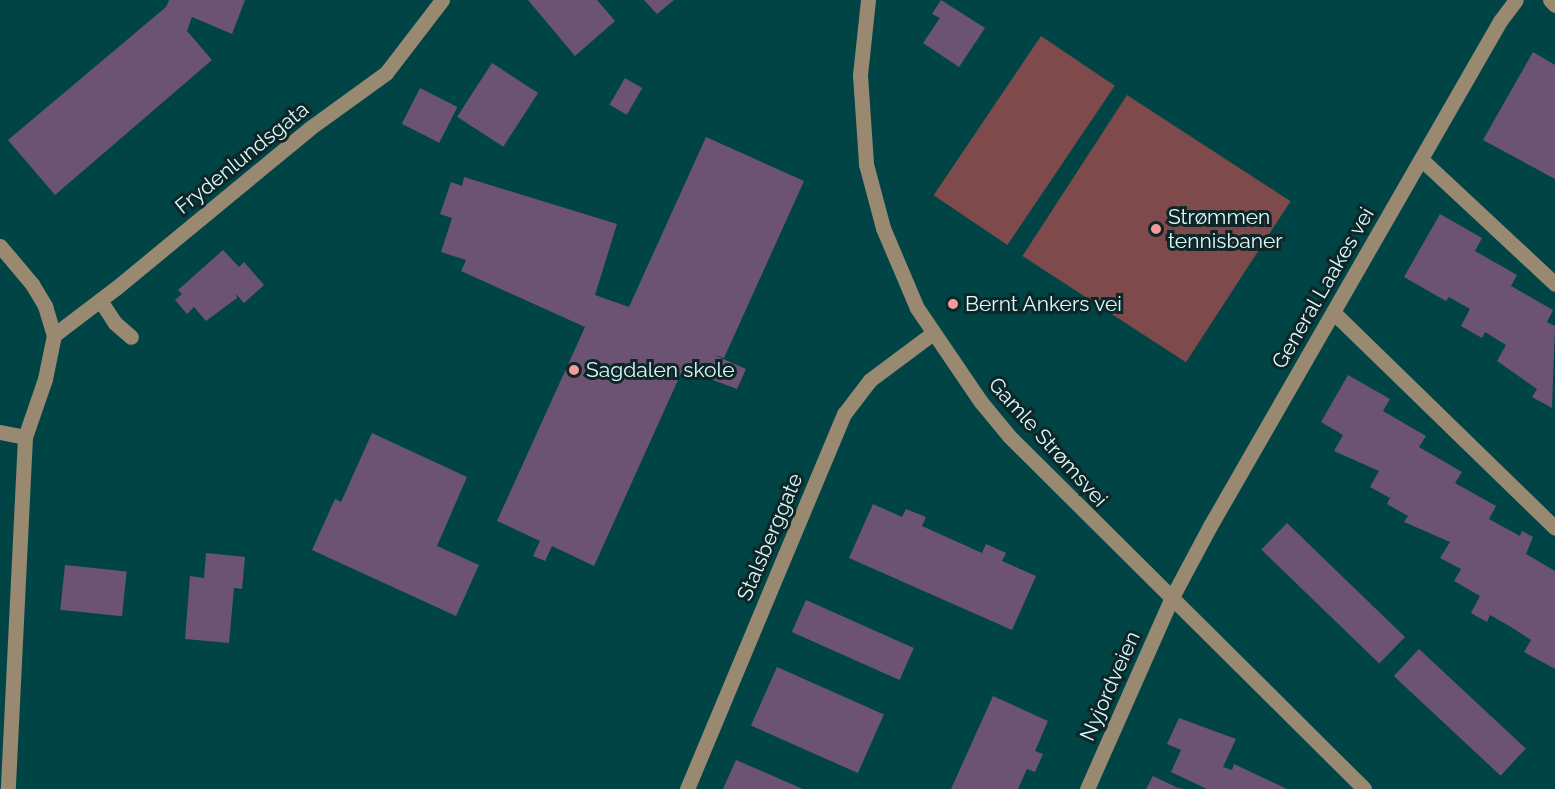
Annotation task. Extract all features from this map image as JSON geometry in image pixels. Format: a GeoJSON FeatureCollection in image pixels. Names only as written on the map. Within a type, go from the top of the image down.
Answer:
{"type":"FeatureCollection","features":[{"type":"Feature","properties":{"kind":"street","name":"Frydenlundsgata"},"geometry":{"type":"LineString","coordinates":[[54,335],[310,128],[386,73],[442,0]]}},
{"type":"Feature","properties":{"kind":"street","name":"Gamle Strømsvei"},"geometry":{"type":"LineString","coordinates":[[868,0],[860,75],[866,164],[893,256],[933,333],[1010,437],[1364,789]]}},
{"type":"Feature","properties":{"kind":"street","name":"General Laakes vei"},"geometry":{"type":"LineString","coordinates":[[1171,599],[1420,159],[1516,0]]}},
{"type":"Feature","properties":{"kind":"street"},"geometry":{"type":"LineString","coordinates":[[1550,0],[1555,5]]}},
{"type":"Feature","properties":{"kind":"street"},"geometry":{"type":"LineString","coordinates":[[1420,159],[1555,284]]}},
{"type":"Feature","properties":{"kind":"street"},"geometry":{"type":"LineString","coordinates":[[0,246],[32,284],[45,306],[54,335],[45,378],[25,437],[8,789]]}},
{"type":"Feature","properties":{"kind":"street"},"geometry":{"type":"LineString","coordinates":[[100,300],[115,323],[131,337]]}},
{"type":"Feature","properties":{"kind":"street"},"geometry":{"type":"LineString","coordinates":[[1334,313],[1555,528]]}},
{"type":"Feature","properties":{"kind":"street","name":"Stalsberggate"},"geometry":{"type":"LineString","coordinates":[[687,789],[844,414],[870,380],[933,333]]}},
{"type":"Feature","properties":{"kind":"street"},"geometry":{"type":"LineString","coordinates":[[0,432],[25,437]]}},
{"type":"Feature","properties":{"kind":"street","name":"Nyjordveien"},"geometry":{"type":"LineString","coordinates":[[1087,789],[1171,599]]}},
{"type":"Feature","properties":{"kind":"shaded area"},"geometry":{"type":"Polygon","coordinates":[[[1041,36],[1115,86],[1007,245],[934,195],[1041,36]]]}},
{"type":"Feature","properties":{"kind":"shaded area","name":"Strømmen tennisbaner"},"geometry":{"type":"Polygon","coordinates":[[[1127,95],[1291,201],[1186,362],[1022,256],[1127,95]]]}},
{"type":"Feature","properties":{"kind":"building"},"geometry":{"type":"Polygon","coordinates":[[[169,0],[245,0],[232,34],[192,17],[187,31],[212,60],[55,195],[8,140],[166,7],[169,0]]]}},
{"type":"Feature","properties":{"kind":"building"},"geometry":{"type":"Polygon","coordinates":[[[528,0],[597,0],[615,21],[575,56],[528,0]]]}},
{"type":"Feature","properties":{"kind":"building"},"geometry":{"type":"Polygon","coordinates":[[[644,0],[674,0],[657,14],[644,0]]]}},
{"type":"Feature","properties":{"kind":"building"},"geometry":{"type":"Polygon","coordinates":[[[941,0],[985,28],[959,67],[923,43],[940,18],[932,14],[941,0]]]}},
{"type":"Feature","properties":{"kind":"building"},"geometry":{"type":"Polygon","coordinates":[[[1533,52],[1555,65],[1555,179],[1483,140],[1533,52]]]}},
{"type":"Feature","properties":{"kind":"building"},"geometry":{"type":"Polygon","coordinates":[[[492,63],[538,93],[503,147],[457,117],[492,63]]]}},
{"type":"Feature","properties":{"kind":"building"},"geometry":{"type":"Polygon","coordinates":[[[625,78],[642,88],[627,115],[610,105],[625,78]]]}},
{"type":"Feature","properties":{"kind":"building"},"geometry":{"type":"Polygon","coordinates":[[[420,88],[457,107],[439,143],[402,124],[420,88]]]}},
{"type":"Feature","properties":{"kind":"building"},"geometry":{"type":"Polygon","coordinates":[[[706,137],[804,181],[724,358],[714,355],[746,369],[737,389],[683,369],[594,566],[552,546],[545,561],[533,556],[540,541],[497,521],[585,327],[461,271],[466,260],[441,252],[452,218],[440,214],[451,182],[462,186],[464,177],[617,224],[595,295],[629,307],[706,137]]]}},
{"type":"Feature","properties":{"kind":"building"},"geometry":{"type":"Polygon","coordinates":[[[1440,214],[1482,238],[1475,251],[1517,275],[1511,286],[1553,310],[1547,322],[1555,326],[1552,408],[1532,397],[1537,389],[1497,361],[1506,345],[1485,332],[1482,338],[1461,326],[1470,309],[1449,297],[1446,301],[1404,277],[1440,214]]]}},
{"type":"Feature","properties":{"kind":"building"},"geometry":{"type":"Polygon","coordinates":[[[223,250],[239,267],[244,262],[264,285],[244,303],[236,294],[237,298],[206,321],[194,307],[187,314],[175,300],[182,294],[178,290],[223,250]]]}},
{"type":"Feature","properties":{"kind":"building"},"geometry":{"type":"Polygon","coordinates":[[[1348,375],[1390,399],[1383,411],[1426,436],[1419,447],[1462,472],[1455,483],[1496,506],[1489,519],[1520,536],[1522,531],[1533,537],[1526,554],[1555,571],[1555,669],[1524,652],[1531,640],[1490,615],[1487,622],[1471,613],[1480,596],[1454,581],[1461,569],[1440,558],[1450,542],[1404,522],[1408,516],[1387,504],[1390,498],[1370,487],[1379,471],[1334,451],[1343,435],[1321,422],[1348,375]]]}},
{"type":"Feature","properties":{"kind":"building"},"geometry":{"type":"Polygon","coordinates":[[[372,433],[467,477],[437,546],[479,565],[456,616],[312,550],[335,499],[341,502],[372,433]]]}},
{"type":"Feature","properties":{"kind":"building"},"geometry":{"type":"Polygon","coordinates":[[[873,504],[902,517],[906,509],[926,517],[922,526],[982,553],[986,544],[1006,553],[1002,561],[1036,576],[1012,630],[849,558],[873,504]]]}},
{"type":"Feature","properties":{"kind":"building"},"geometry":{"type":"Polygon","coordinates":[[[1287,523],[1405,637],[1379,664],[1261,550],[1287,523]]]}},
{"type":"Feature","properties":{"kind":"building"},"geometry":{"type":"Polygon","coordinates":[[[206,553],[245,557],[242,589],[234,588],[229,643],[185,639],[190,576],[204,578],[206,553]]]}},
{"type":"Feature","properties":{"kind":"building"},"geometry":{"type":"Polygon","coordinates":[[[65,565],[127,571],[122,616],[60,610],[65,565]]]}},
{"type":"Feature","properties":{"kind":"building"},"geometry":{"type":"Polygon","coordinates":[[[806,600],[914,648],[900,680],[792,632],[806,600]]]}},
{"type":"Feature","properties":{"kind":"building"},"geometry":{"type":"Polygon","coordinates":[[[1419,649],[1526,749],[1501,776],[1394,676],[1419,649]]]}},
{"type":"Feature","properties":{"kind":"building"},"geometry":{"type":"Polygon","coordinates":[[[777,667],[884,715],[858,773],[751,725],[777,667]]]}},
{"type":"Feature","properties":{"kind":"building"},"geometry":{"type":"Polygon","coordinates":[[[993,696],[1048,721],[1035,751],[1043,754],[1035,772],[1027,769],[1018,789],[951,789],[993,696]]]}},
{"type":"Feature","properties":{"kind":"building"},"geometry":{"type":"Polygon","coordinates":[[[1179,718],[1236,739],[1223,767],[1232,770],[1234,764],[1287,789],[1207,789],[1171,772],[1181,750],[1167,744],[1179,718]]]}},
{"type":"Feature","properties":{"kind":"building"},"geometry":{"type":"Polygon","coordinates":[[[736,760],[803,789],[723,789],[736,760]]]}},
{"type":"Feature","properties":{"kind":"building"},"geometry":{"type":"Polygon","coordinates":[[[1153,776],[1178,788],[1184,789],[1146,789],[1153,776]]]}},
{"type":"Feature","properties":{"kind":"place","name":"Strømmen tennisbaner"},"geometry":{"type":"Point","coordinates":[1156,229]}},
{"type":"Feature","properties":{"kind":"place","name":"Bernt Ankers vei"},"geometry":{"type":"Point","coordinates":[953,304]}},
{"type":"Feature","properties":{"kind":"place","name":"Sagdalen skole"},"geometry":{"type":"Point","coordinates":[574,370]}}]}
